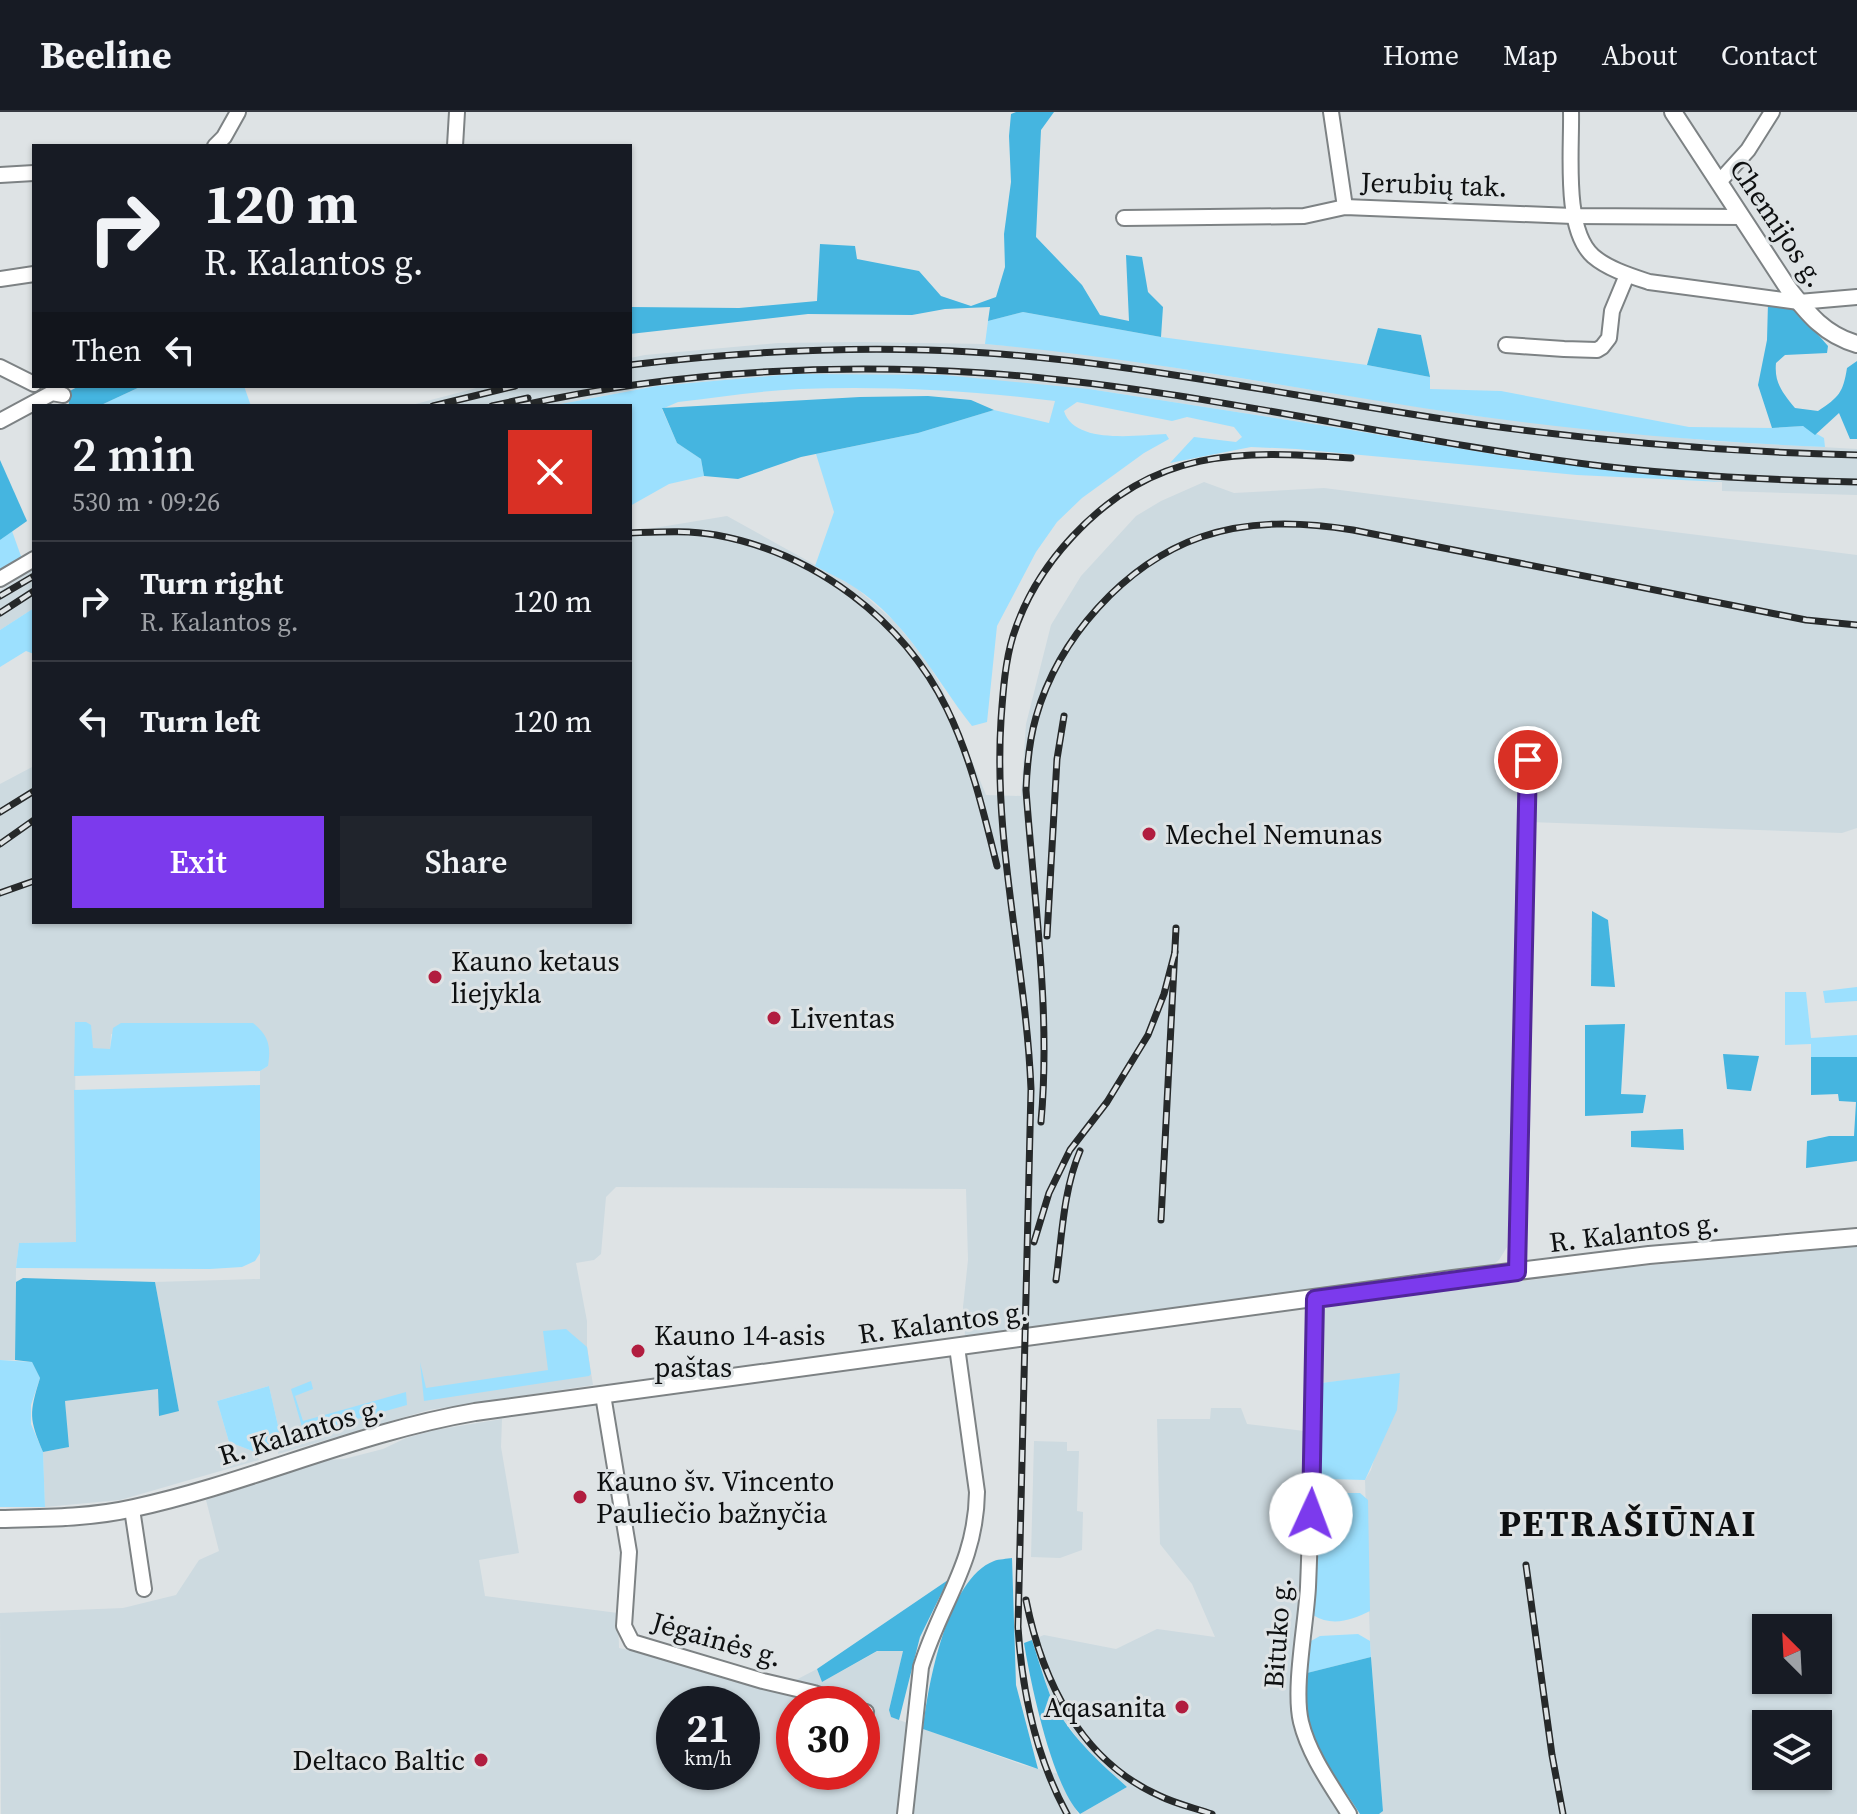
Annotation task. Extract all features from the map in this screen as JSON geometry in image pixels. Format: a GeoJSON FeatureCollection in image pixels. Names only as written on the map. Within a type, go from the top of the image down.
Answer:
{"type":"FeatureCollection","features":[{"type":"Feature","properties":{"kind":"main road","name":"Chemijos g."},"geometry":{"type":"LineString","coordinates":[[1673,112],[1799,302],[1826,331],[1857,344]]}},
{"type":"Feature","properties":{"kind":"main road","name":"R. Kalantos g."},"geometry":{"type":"LineString","coordinates":[[0,1519],[64,1518],[132,1509],[416,1424],[475,1412],[1649,1255],[1857,1237]]}},
{"type":"Feature","properties":{"kind":"street"},"geometry":{"type":"LineString","coordinates":[[217,144],[238,112]]}},
{"type":"Feature","properties":{"kind":"street"},"geometry":{"type":"LineString","coordinates":[[455,144],[457,112]]}},
{"type":"Feature","properties":{"kind":"street"},"geometry":{"type":"LineString","coordinates":[[1331,112],[1345,207]]}},
{"type":"Feature","properties":{"kind":"street"},"geometry":{"type":"LineString","coordinates":[[1571,112],[1573,216],[1582,240],[1593,256],[1627,275],[1649,282],[1799,302],[1857,297]]}},
{"type":"Feature","properties":{"kind":"street"},"geometry":{"type":"LineString","coordinates":[[1719,182],[1748,150],[1772,112]]}},
{"type":"Feature","properties":{"kind":"street"},"geometry":{"type":"LineString","coordinates":[[0,175],[32,173]]}},
{"type":"Feature","properties":{"kind":"street","name":"Jerubių tak."},"geometry":{"type":"LineString","coordinates":[[1124,218],[1304,216],[1345,207],[1573,216],[1742,217]]}},
{"type":"Feature","properties":{"kind":"street"},"geometry":{"type":"LineString","coordinates":[[0,279],[32,274]]}},
{"type":"Feature","properties":{"kind":"street"},"geometry":{"type":"LineString","coordinates":[[1506,345],[1597,350],[1609,338],[1612,311],[1627,275]]}},
{"type":"Feature","properties":{"kind":"street"},"geometry":{"type":"LineString","coordinates":[[0,367],[32,382]]}},
{"type":"Feature","properties":{"kind":"street"},"geometry":{"type":"LineString","coordinates":[[0,421],[53,392]]}},
{"type":"Feature","properties":{"kind":"street"},"geometry":{"type":"LineString","coordinates":[[0,579],[32,560]]}},
{"type":"Feature","properties":{"kind":"street"},"geometry":{"type":"LineString","coordinates":[[1517,1272],[1528,738]]}},
{"type":"Feature","properties":{"kind":"street","name":"Bituko g."},"geometry":{"type":"LineString","coordinates":[[1315,1299],[1313,1488],[1298,1704],[1302,1724],[1317,1760],[1349,1814]]}},
{"type":"Feature","properties":{"kind":"street"},"geometry":{"type":"LineString","coordinates":[[905,1814],[921,1667],[927,1645],[964,1568],[977,1513],[977,1492],[957,1347]]}},
{"type":"Feature","properties":{"kind":"street","name":"Jėgainės g."},"geometry":{"type":"LineString","coordinates":[[603,1395],[629,1552],[624,1626],[632,1642],[784,1686]]}},
{"type":"Feature","properties":{"kind":"street"},"geometry":{"type":"LineString","coordinates":[[132,1509],[144,1589]]}},
{"type":"Feature","properties":{"kind":"shaded area"},"geometry":{"type":"Polygon","coordinates":[[[1054,112],[1041,130],[1036,237],[1082,285],[1100,315],[1129,321],[1126,255],[1142,257],[1148,292],[1163,307],[1161,337],[1023,312],[988,321],[990,307],[945,309],[912,315],[808,314],[632,334],[632,307],[739,308],[817,301],[820,244],[855,246],[857,259],[919,271],[941,296],[971,306],[996,297],[1005,267],[1004,234],[1011,182],[1011,114],[1054,112]]]}},
{"type":"Feature","properties":{"kind":"shaded area"},"geometry":{"type":"Polygon","coordinates":[[[1768,303],[1792,305],[1828,346],[1827,353],[1785,355],[1776,363],[1778,382],[1795,408],[1818,411],[1831,402],[1842,389],[1847,368],[1857,361],[1857,439],[1850,439],[1839,413],[1815,435],[1803,426],[1772,428],[1758,385],[1767,340],[1768,303]]]}},
{"type":"Feature","properties":{"kind":"shaded area"},"geometry":{"type":"Polygon","coordinates":[[[1023,312],[1161,337],[1367,365],[1430,377],[1430,389],[1501,391],[1689,427],[1803,426],[1824,438],[1825,447],[1650,436],[1519,422],[1170,367],[985,344],[988,321],[1023,312]]]}},
{"type":"Feature","properties":{"kind":"shaded area"},"geometry":{"type":"Polygon","coordinates":[[[1378,328],[1421,335],[1430,377],[1367,365],[1378,328]]]}},
{"type":"Feature","properties":{"kind":"shaded area"},"geometry":{"type":"Polygon","coordinates":[[[778,343],[985,344],[1077,352],[1476,416],[1713,441],[1857,449],[1857,495],[1722,491],[1722,482],[1527,460],[1089,389],[792,374],[657,386],[561,404],[416,404],[476,388],[632,388],[632,358],[778,343]]]}},
{"type":"Feature","properties":{"kind":"shaded area"},"geometry":{"type":"Polygon","coordinates":[[[792,374],[943,375],[1089,389],[1527,460],[1723,482],[1577,475],[1251,447],[1170,463],[1194,437],[1236,442],[1242,437],[1234,427],[1187,417],[1172,421],[1077,402],[1064,411],[1070,422],[1080,429],[1108,436],[1166,434],[1169,439],[1144,453],[1082,498],[1057,522],[1036,552],[997,626],[987,722],[972,726],[919,651],[889,616],[854,587],[815,566],[834,512],[816,454],[918,433],[994,410],[1049,423],[1055,401],[959,392],[831,388],[738,394],[678,402],[662,409],[677,443],[701,459],[704,476],[669,484],[632,505],[632,404],[561,404],[657,386],[792,374]]]}},
{"type":"Feature","properties":{"kind":"shaded area"},"geometry":{"type":"Polygon","coordinates":[[[75,388],[138,388],[103,404],[69,404],[68,392],[75,388]]]}},
{"type":"Feature","properties":{"kind":"shaded area"},"geometry":{"type":"Polygon","coordinates":[[[138,388],[245,388],[250,404],[103,404],[138,388]]]}},
{"type":"Feature","properties":{"kind":"shaded area"},"geometry":{"type":"Polygon","coordinates":[[[928,396],[971,400],[994,410],[918,433],[801,457],[738,479],[704,476],[701,459],[677,443],[662,408],[860,397],[928,396]]]}},
{"type":"Feature","properties":{"kind":"shaded area"},"geometry":{"type":"Polygon","coordinates":[[[0,460],[27,521],[0,540],[0,460]]]}},
{"type":"Feature","properties":{"kind":"shaded area"},"geometry":{"type":"Polygon","coordinates":[[[1204,482],[1234,493],[1324,488],[1857,555],[1857,828],[1842,833],[1529,822],[1507,1247],[1499,1260],[1494,1264],[965,1336],[963,1307],[968,1260],[966,1189],[616,1187],[606,1197],[601,1254],[594,1260],[576,1263],[587,1321],[587,1347],[593,1385],[429,1410],[278,1454],[279,1430],[269,1386],[217,1401],[229,1442],[255,1452],[259,1460],[120,1500],[45,1507],[43,1452],[68,1447],[65,1401],[158,1389],[179,1411],[155,1282],[260,1279],[260,1071],[268,1066],[111,1034],[110,1050],[93,1048],[75,1022],[76,1242],[19,1243],[15,1360],[0,1360],[0,784],[32,767],[32,924],[632,924],[632,532],[727,516],[855,587],[894,621],[927,661],[942,688],[986,795],[1021,796],[1026,724],[1051,625],[1081,576],[1136,516],[1204,482]]]}},
{"type":"Feature","properties":{"kind":"shaded area"},"geometry":{"type":"Polygon","coordinates":[[[12,531],[22,559],[0,573],[0,540],[12,531]]]}},
{"type":"Feature","properties":{"kind":"shaded area"},"geometry":{"type":"Polygon","coordinates":[[[32,569],[32,609],[0,630],[0,591],[32,569]]]}},
{"type":"Feature","properties":{"kind":"shaded area"},"geometry":{"type":"Polygon","coordinates":[[[32,609],[32,653],[26,651],[0,667],[0,630],[32,609]]]}},
{"type":"Feature","properties":{"kind":"shaded area"},"geometry":{"type":"Polygon","coordinates":[[[1592,911],[1608,920],[1615,987],[1591,986],[1592,911]]]}},
{"type":"Feature","properties":{"kind":"shaded area"},"geometry":{"type":"Polygon","coordinates":[[[1857,987],[1857,1001],[1825,1003],[1823,991],[1857,987]]]}},
{"type":"Feature","properties":{"kind":"shaded area"},"geometry":{"type":"Polygon","coordinates":[[[1785,992],[1806,992],[1811,1038],[1857,1035],[1857,1057],[1811,1057],[1811,1044],[1785,1045],[1785,992]]]}},
{"type":"Feature","properties":{"kind":"shaded area"},"geometry":{"type":"Polygon","coordinates":[[[75,1022],[91,1025],[93,1048],[110,1049],[113,1028],[121,1023],[253,1023],[268,1042],[268,1066],[260,1071],[74,1076],[75,1022]]]}},
{"type":"Feature","properties":{"kind":"shaded area"},"geometry":{"type":"Polygon","coordinates":[[[1625,1024],[1621,1094],[1646,1095],[1643,1113],[1585,1116],[1585,1025],[1625,1024]]]}},
{"type":"Feature","properties":{"kind":"shaded area"},"geometry":{"type":"Polygon","coordinates":[[[1723,1054],[1759,1056],[1751,1091],[1727,1089],[1723,1054]]]}},
{"type":"Feature","properties":{"kind":"shaded area"},"geometry":{"type":"Polygon","coordinates":[[[1811,1057],[1857,1057],[1857,1161],[1806,1168],[1807,1141],[1829,1136],[1854,1136],[1856,1102],[1839,1101],[1838,1094],[1811,1095],[1811,1057]]]}},
{"type":"Feature","properties":{"kind":"shaded area"},"geometry":{"type":"Polygon","coordinates":[[[260,1085],[260,1253],[255,1261],[242,1267],[210,1269],[16,1268],[19,1243],[76,1242],[74,1090],[260,1085]]]}},
{"type":"Feature","properties":{"kind":"shaded area"},"geometry":{"type":"Polygon","coordinates":[[[1683,1129],[1684,1150],[1631,1147],[1631,1131],[1683,1129]]]}},
{"type":"Feature","properties":{"kind":"shaded area"},"geometry":{"type":"Polygon","coordinates":[[[1857,1246],[1857,1814],[1379,1814],[1383,1810],[1370,1641],[1365,1480],[1371,1470],[1400,1374],[1321,1383],[1321,1317],[1329,1306],[1632,1267],[1857,1246]]]}},
{"type":"Feature","properties":{"kind":"shaded area"},"geometry":{"type":"Polygon","coordinates":[[[23,1278],[155,1282],[179,1411],[159,1416],[158,1389],[65,1401],[69,1447],[43,1452],[32,1416],[40,1378],[32,1362],[15,1360],[16,1282],[23,1278]]]}},
{"type":"Feature","properties":{"kind":"shaded area"},"geometry":{"type":"Polygon","coordinates":[[[566,1329],[587,1347],[589,1376],[424,1401],[420,1362],[426,1388],[548,1370],[543,1331],[566,1329]]]}},
{"type":"Feature","properties":{"kind":"shaded area"},"geometry":{"type":"Polygon","coordinates":[[[0,1360],[32,1362],[40,1378],[31,1405],[31,1424],[43,1452],[45,1507],[0,1507],[0,1360]]]}},
{"type":"Feature","properties":{"kind":"shaded area"},"geometry":{"type":"Polygon","coordinates":[[[1400,1373],[1397,1410],[1365,1480],[1328,1479],[1321,1475],[1321,1383],[1400,1373]]]}},
{"type":"Feature","properties":{"kind":"shaded area"},"geometry":{"type":"Polygon","coordinates":[[[311,1381],[313,1389],[295,1396],[303,1421],[406,1392],[407,1405],[304,1434],[291,1389],[311,1381]]]}},
{"type":"Feature","properties":{"kind":"shaded area"},"geometry":{"type":"Polygon","coordinates":[[[269,1386],[279,1430],[278,1445],[255,1452],[229,1442],[217,1401],[269,1386]]]}},
{"type":"Feature","properties":{"kind":"shaded area"},"geometry":{"type":"Polygon","coordinates":[[[1211,1408],[1241,1408],[1247,1424],[1320,1433],[1317,1566],[1304,1704],[1323,1755],[1360,1814],[1080,1814],[1127,1787],[1087,1751],[1061,1716],[1050,1695],[1032,1640],[1044,1635],[1116,1649],[1157,1629],[1215,1637],[1192,1584],[1160,1544],[1157,1419],[1210,1419],[1211,1408]]]}},
{"type":"Feature","properties":{"kind":"shaded area"},"geometry":{"type":"Polygon","coordinates":[[[502,1419],[501,1447],[519,1553],[479,1560],[485,1596],[618,1613],[619,1648],[790,1683],[817,1669],[822,1682],[878,1651],[903,1651],[889,1710],[891,1717],[1023,1765],[1059,1774],[1078,1814],[1,1814],[0,1613],[123,1608],[176,1595],[199,1560],[219,1551],[206,1500],[327,1460],[383,1449],[406,1438],[502,1419]]]}},
{"type":"Feature","properties":{"kind":"shaded area"},"geometry":{"type":"Polygon","coordinates":[[[1034,1441],[1067,1442],[1067,1451],[1079,1451],[1077,1511],[1083,1512],[1082,1550],[1060,1558],[1031,1557],[1034,1441]]]}},
{"type":"Feature","properties":{"kind":"shaded area"},"geometry":{"type":"Polygon","coordinates":[[[1360,1493],[1368,1500],[1370,1611],[1342,1621],[1327,1621],[1313,1615],[1321,1495],[1360,1493]]]}},
{"type":"Feature","properties":{"kind":"shaded area"},"geometry":{"type":"Polygon","coordinates":[[[1012,1558],[1016,1685],[1038,1769],[923,1729],[935,1661],[952,1610],[978,1572],[994,1561],[1012,1558]]]}},
{"type":"Feature","properties":{"kind":"shaded area"},"geometry":{"type":"Polygon","coordinates":[[[948,1580],[920,1637],[899,1720],[891,1717],[889,1710],[903,1651],[877,1651],[822,1682],[817,1669],[948,1580]]]}},
{"type":"Feature","properties":{"kind":"shaded area"},"geometry":{"type":"Polygon","coordinates":[[[1358,1634],[1370,1641],[1371,1657],[1307,1673],[1311,1641],[1320,1636],[1358,1634]]]}},
{"type":"Feature","properties":{"kind":"shaded area"},"geometry":{"type":"Polygon","coordinates":[[[1032,1640],[1050,1695],[1065,1722],[1073,1734],[1127,1787],[1080,1814],[1060,1781],[1044,1733],[1024,1643],[1032,1640]]]}},
{"type":"Feature","properties":{"kind":"shaded area"},"geometry":{"type":"Polygon","coordinates":[[[1371,1657],[1383,1811],[1379,1814],[1360,1814],[1318,1748],[1306,1719],[1304,1697],[1307,1673],[1371,1657]]]}},
{"type":"Feature","properties":{"kind":"railway"},"geometry":{"type":"LineString","coordinates":[[632,365],[815,350],[993,353],[1123,367],[1449,420],[1551,433],[1704,448],[1857,455]]}},
{"type":"Feature","properties":{"kind":"railway"},"geometry":{"type":"LineString","coordinates":[[632,385],[809,370],[984,373],[1213,401],[1441,442],[1593,465],[1725,477],[1857,482]]}},
{"type":"Feature","properties":{"kind":"railway"},"geometry":{"type":"LineString","coordinates":[[441,404],[507,388]]}},
{"type":"Feature","properties":{"kind":"railway"},"geometry":{"type":"LineString","coordinates":[[528,404],[615,388]]}},
{"type":"Feature","properties":{"kind":"railway"},"geometry":{"type":"LineString","coordinates":[[501,404],[528,398]]}},
{"type":"Feature","properties":{"kind":"railway"},"geometry":{"type":"LineString","coordinates":[[1067,1814],[1047,1770],[1032,1724],[1018,1627],[1031,1089],[1002,813],[1001,720],[1008,656],[1023,609],[1053,559],[1103,508],[1135,486],[1167,471],[1200,461],[1235,456],[1271,454],[1351,458]]}},
{"type":"Feature","properties":{"kind":"railway"},"geometry":{"type":"LineString","coordinates":[[1041,1122],[1043,998],[1026,790],[1036,717],[1060,660],[1098,608],[1121,585],[1173,549],[1220,531],[1258,525],[1315,525],[1806,620],[1857,625]]}},
{"type":"Feature","properties":{"kind":"railway"},"geometry":{"type":"LineString","coordinates":[[632,533],[695,532],[752,544],[821,574],[880,619],[906,646],[947,709],[970,766],[997,866]]}},
{"type":"Feature","properties":{"kind":"railway"},"geometry":{"type":"LineString","coordinates":[[0,596],[32,577]]}},
{"type":"Feature","properties":{"kind":"railway"},"geometry":{"type":"LineString","coordinates":[[0,613],[32,592]]}},
{"type":"Feature","properties":{"kind":"railway"},"geometry":{"type":"LineString","coordinates":[[1047,936],[1057,759],[1064,716]]}},
{"type":"Feature","properties":{"kind":"railway"},"geometry":{"type":"LineString","coordinates":[[0,812],[32,792]]}},
{"type":"Feature","properties":{"kind":"railway"},"geometry":{"type":"LineString","coordinates":[[0,844],[32,821]]}},
{"type":"Feature","properties":{"kind":"railway"},"geometry":{"type":"LineString","coordinates":[[0,893],[32,882]]}},
{"type":"Feature","properties":{"kind":"railway"},"geometry":{"type":"LineString","coordinates":[[1161,1220],[1176,928]]}},
{"type":"Feature","properties":{"kind":"railway"},"geometry":{"type":"LineString","coordinates":[[1034,1242],[1049,1193],[1070,1150],[1107,1102],[1148,1035],[1164,994],[1175,952]]}},
{"type":"Feature","properties":{"kind":"railway"},"geometry":{"type":"LineString","coordinates":[[1056,1280],[1067,1198],[1080,1151]]}},
{"type":"Feature","properties":{"kind":"railway"},"geometry":{"type":"LineString","coordinates":[[1526,1565],[1563,1814]]}},
{"type":"Feature","properties":{"kind":"railway"},"geometry":{"type":"LineString","coordinates":[[1026,1600],[1033,1630],[1055,1688],[1087,1740],[1132,1781],[1166,1799],[1212,1814]]}},
{"type":"Feature","properties":{"kind":"place","name":"Mechel Nemunas"},"geometry":{"type":"Point","coordinates":[1149,834]}},
{"type":"Feature","properties":{"kind":"place","name":"Kauno ketaus liejykla"},"geometry":{"type":"Point","coordinates":[435,977]}},
{"type":"Feature","properties":{"kind":"place","name":"Liventas"},"geometry":{"type":"Point","coordinates":[774,1018]}},
{"type":"Feature","properties":{"kind":"place","name":"Kauno 14-asis paštas"},"geometry":{"type":"Point","coordinates":[638,1351]}},
{"type":"Feature","properties":{"kind":"place","name":"Kauno šv. Vincento Pauliečio bažnyčia"},"geometry":{"type":"Point","coordinates":[580,1497]}},
{"type":"Feature","properties":{"kind":"place","name":"Aqasanita"},"geometry":{"type":"Point","coordinates":[1182,1707]}},
{"type":"Feature","properties":{"kind":"place","name":"Deltaco Baltic"},"geometry":{"type":"Point","coordinates":[481,1760]}},
{"type":"Feature","properties":{"kind":"district","name":"PETRAŠIŪNAI"},"geometry":{"type":"Point","coordinates":[1628,1523]}},
{"type":"Feature","properties":{"kind":"route"},"geometry":{"type":"LineString","coordinates":[[1311,1514],[1315,1299],[1517,1272],[1528,760]]}}]}
